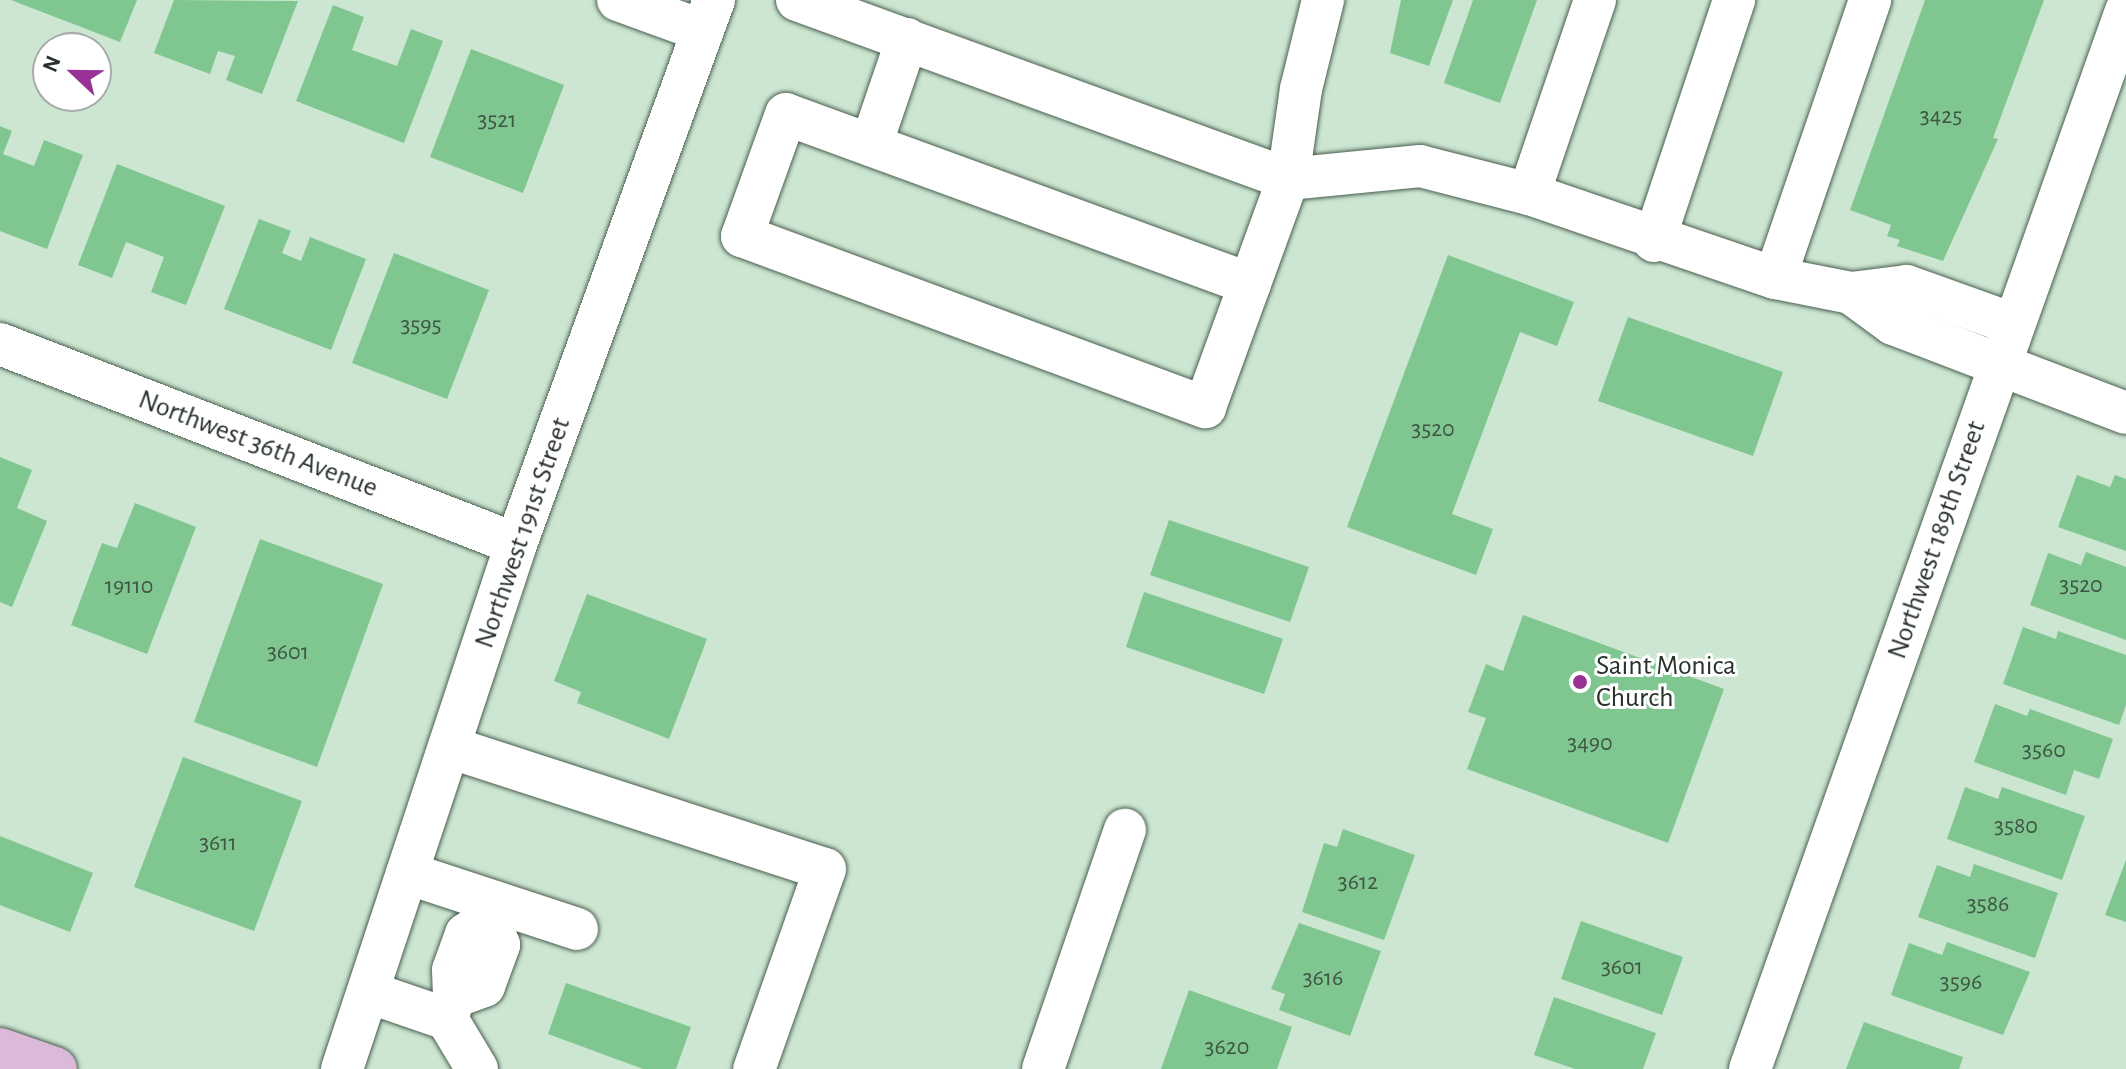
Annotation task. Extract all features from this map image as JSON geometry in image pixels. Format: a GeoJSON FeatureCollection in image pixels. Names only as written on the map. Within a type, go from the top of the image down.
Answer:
{"type":"FeatureCollection","features":[{"type":"Feature","properties":{"kind":"main road"},"geometry":{"type":"LineString","coordinates":[[0,1050],[55,1069]]}},
{"type":"Feature","properties":{"kind":"street"},"geometry":{"type":"LineString","coordinates":[[618,0],[709,16]]}},
{"type":"Feature","properties":{"kind":"street"},"geometry":{"type":"LineString","coordinates":[[797,0],[1288,179],[1420,166],[1529,194],[1654,241],[1775,278],[1851,293],[1907,286],[2013,324]]}},
{"type":"Feature","properties":{"kind":"street"},"geometry":{"type":"LineString","coordinates":[[1250,284],[786,114],[742,236],[1205,407],[1250,284],[1288,179],[1301,89],[1323,0]]}},
{"type":"Feature","properties":{"kind":"street"},"geometry":{"type":"LineString","coordinates":[[1529,194],[1595,0]]}},
{"type":"Feature","properties":{"kind":"street"},"geometry":{"type":"LineString","coordinates":[[1654,241],[1734,0]]}},
{"type":"Feature","properties":{"kind":"street"},"geometry":{"type":"LineString","coordinates":[[1775,278],[1870,0]]}},
{"type":"Feature","properties":{"kind":"street","name":"Northwest 189th Street"},"geometry":{"type":"LineString","coordinates":[[1750,1069],[2126,11]]}},
{"type":"Feature","properties":{"kind":"street","name":"Northwest 191st Street"},"geometry":{"type":"LineString","coordinates":[[342,1069],[516,544],[709,16]]}},
{"type":"Feature","properties":{"kind":"street"},"geometry":{"type":"LineString","coordinates":[[871,145],[907,39]]}},
{"type":"Feature","properties":{"kind":"street"},"geometry":{"type":"LineString","coordinates":[[1851,293],[1893,324],[2126,413]]}},
{"type":"Feature","properties":{"kind":"street","name":"Northwest 36th Avenue"},"geometry":{"type":"LineString","coordinates":[[0,344],[516,544]]}},
{"type":"Feature","properties":{"kind":"street"},"geometry":{"type":"LineString","coordinates":[[449,747],[825,869],[754,1069]]}},
{"type":"Feature","properties":{"kind":"street"},"geometry":{"type":"LineString","coordinates":[[1043,1069],[1125,830]]}},
{"type":"Feature","properties":{"kind":"street"},"geometry":{"type":"LineString","coordinates":[[407,873],[492,910],[577,929]]}},
{"type":"Feature","properties":{"kind":"street"},"geometry":{"type":"LineString","coordinates":[[477,1069],[450,1008],[453,970],[466,934],[492,910]]}},
{"type":"Feature","properties":{"kind":"street"},"geometry":{"type":"LineString","coordinates":[[368,992],[450,1008]]}},
{"type":"Feature","properties":{"kind":"building"},"geometry":{"type":"Polygon","coordinates":[[[11,0],[137,0],[120,42],[112,39],[112,32],[94,32],[11,0]]]}},
{"type":"Feature","properties":{"kind":"building"},"geometry":{"type":"Polygon","coordinates":[[[174,0],[298,1],[262,94],[226,80],[235,56],[218,51],[210,74],[154,53],[174,0]]]}},
{"type":"Feature","properties":{"kind":"building"},"geometry":{"type":"Polygon","coordinates":[[[1401,0],[1453,0],[1429,66],[1390,53],[1401,0]]]}},
{"type":"Feature","properties":{"kind":"building"},"geometry":{"type":"Polygon","coordinates":[[[1473,0],[1537,0],[1500,103],[1444,83],[1473,0]]]}},
{"type":"Feature","properties":{"kind":"building"},"geometry":{"type":"Polygon","coordinates":[[[1925,0],[2044,0],[1993,138],[1998,139],[1943,261],[1897,246],[1900,240],[1887,236],[1891,225],[1850,210],[1925,0]]]}},
{"type":"Feature","properties":{"kind":"building"},"geometry":{"type":"Polygon","coordinates":[[[333,5],[364,17],[352,50],[397,66],[411,29],[443,41],[404,143],[296,101],[333,5]]]}},
{"type":"Feature","properties":{"kind":"building"},"geometry":{"type":"Polygon","coordinates":[[[471,49],[564,85],[523,193],[430,157],[471,49]]]}},
{"type":"Feature","properties":{"kind":"building"},"geometry":{"type":"Polygon","coordinates":[[[0,126],[12,131],[3,154],[34,166],[44,140],[83,155],[47,249],[0,231],[0,126]]]}},
{"type":"Feature","properties":{"kind":"building"},"geometry":{"type":"Polygon","coordinates":[[[117,164],[225,206],[186,305],[151,292],[164,257],[126,242],[112,278],[78,265],[117,164]]]}},
{"type":"Feature","properties":{"kind":"building"},"geometry":{"type":"Polygon","coordinates":[[[259,219],[291,231],[282,253],[301,261],[310,237],[366,259],[331,350],[224,309],[259,219]]]}},
{"type":"Feature","properties":{"kind":"building"},"geometry":{"type":"Polygon","coordinates":[[[394,253],[489,290],[447,399],[352,363],[394,253]]]}},
{"type":"Feature","properties":{"kind":"building"},"geometry":{"type":"Polygon","coordinates":[[[1448,255],[1574,302],[1557,346],[1520,332],[1452,514],[1493,529],[1476,575],[1347,527],[1448,255]]]}},
{"type":"Feature","properties":{"kind":"building"},"geometry":{"type":"Polygon","coordinates":[[[1628,317],[1783,372],[1753,456],[1598,401],[1628,317]]]}},
{"type":"Feature","properties":{"kind":"building"},"geometry":{"type":"Polygon","coordinates":[[[0,457],[32,470],[17,508],[47,521],[12,607],[0,602],[0,457]]]}},
{"type":"Feature","properties":{"kind":"building"},"geometry":{"type":"Polygon","coordinates":[[[2077,475],[2110,487],[2115,475],[2126,479],[2126,551],[2058,527],[2077,475]]]}},
{"type":"Feature","properties":{"kind":"building"},"geometry":{"type":"Polygon","coordinates":[[[135,503],[196,527],[147,654],[71,625],[102,543],[117,548],[135,503]]]}},
{"type":"Feature","properties":{"kind":"building"},"geometry":{"type":"Polygon","coordinates":[[[1169,520],[1309,567],[1290,622],[1150,575],[1169,520]]]}},
{"type":"Feature","properties":{"kind":"building"},"geometry":{"type":"Polygon","coordinates":[[[260,539],[383,584],[317,767],[194,722],[260,539]]]}},
{"type":"Feature","properties":{"kind":"building"},"geometry":{"type":"Polygon","coordinates":[[[2086,552],[2126,567],[2126,640],[2030,605],[2048,553],[2081,565],[2086,552]]]}},
{"type":"Feature","properties":{"kind":"building"},"geometry":{"type":"Polygon","coordinates":[[[1144,592],[1283,639],[1264,694],[1126,647],[1144,592]]]}},
{"type":"Feature","properties":{"kind":"building"},"geometry":{"type":"Polygon","coordinates":[[[587,594],[707,639],[669,739],[577,703],[581,692],[554,681],[587,594]]]}},
{"type":"Feature","properties":{"kind":"building"},"geometry":{"type":"Polygon","coordinates":[[[1523,615],[1724,689],[1668,843],[1467,769],[1486,718],[1468,712],[1486,664],[1503,671],[1523,615]]]}},
{"type":"Feature","properties":{"kind":"building"},"geometry":{"type":"Polygon","coordinates":[[[2023,627],[2056,639],[2058,631],[2126,655],[2126,705],[2119,725],[2003,684],[2023,627]]]}},
{"type":"Feature","properties":{"kind":"building"},"geometry":{"type":"Polygon","coordinates":[[[1995,704],[2027,716],[2030,709],[2113,739],[2099,779],[2074,770],[2066,795],[1974,762],[1995,704]]]}},
{"type":"Feature","properties":{"kind":"building"},"geometry":{"type":"Polygon","coordinates":[[[183,757],[302,801],[254,931],[134,887],[183,757]]]}},
{"type":"Feature","properties":{"kind":"building"},"geometry":{"type":"Polygon","coordinates":[[[1965,787],[1998,799],[2002,787],[2085,816],[2062,880],[1947,839],[1965,787]]]}},
{"type":"Feature","properties":{"kind":"building"},"geometry":{"type":"Polygon","coordinates":[[[1343,829],[1415,855],[1384,940],[1302,912],[1324,843],[1337,847],[1343,829]]]}},
{"type":"Feature","properties":{"kind":"building"},"geometry":{"type":"Polygon","coordinates":[[[0,836],[93,873],[70,932],[0,905],[0,836]]]}},
{"type":"Feature","properties":{"kind":"building"},"geometry":{"type":"Polygon","coordinates":[[[2126,860],[2126,922],[2105,915],[2126,860]]]}},
{"type":"Feature","properties":{"kind":"building"},"geometry":{"type":"Polygon","coordinates":[[[1974,864],[2058,893],[2035,958],[1918,917],[1937,865],[1970,877],[1974,864]]]}},
{"type":"Feature","properties":{"kind":"building"},"geometry":{"type":"Polygon","coordinates":[[[1581,921],[1683,957],[1662,1015],[1561,979],[1581,921]]]}},
{"type":"Feature","properties":{"kind":"building"},"geometry":{"type":"Polygon","coordinates":[[[1299,923],[1381,951],[1350,1036],[1279,1010],[1285,994],[1271,989],[1299,923]]]}},
{"type":"Feature","properties":{"kind":"building"},"geometry":{"type":"Polygon","coordinates":[[[1947,942],[2030,972],[2003,1035],[1891,995],[1909,943],[1942,955],[1947,942]]]}},
{"type":"Feature","properties":{"kind":"building"},"geometry":{"type":"Polygon","coordinates":[[[566,983],[691,1027],[676,1069],[643,1069],[548,1034],[566,983]]]}},
{"type":"Feature","properties":{"kind":"building"},"geometry":{"type":"Polygon","coordinates":[[[1189,990],[1292,1027],[1277,1069],[1161,1069],[1189,990]]]}},
{"type":"Feature","properties":{"kind":"building"},"geometry":{"type":"Polygon","coordinates":[[[1554,997],[1656,1033],[1643,1069],[1575,1069],[1534,1055],[1554,997]]]}},
{"type":"Feature","properties":{"kind":"building"},"geometry":{"type":"Polygon","coordinates":[[[1864,1022],[1963,1057],[1959,1069],[1846,1069],[1864,1022]]]}},
{"type":"Feature","properties":{"kind":"place","name":"Saint Monica Church"},"geometry":{"type":"Point","coordinates":[1580,682]}}]}
